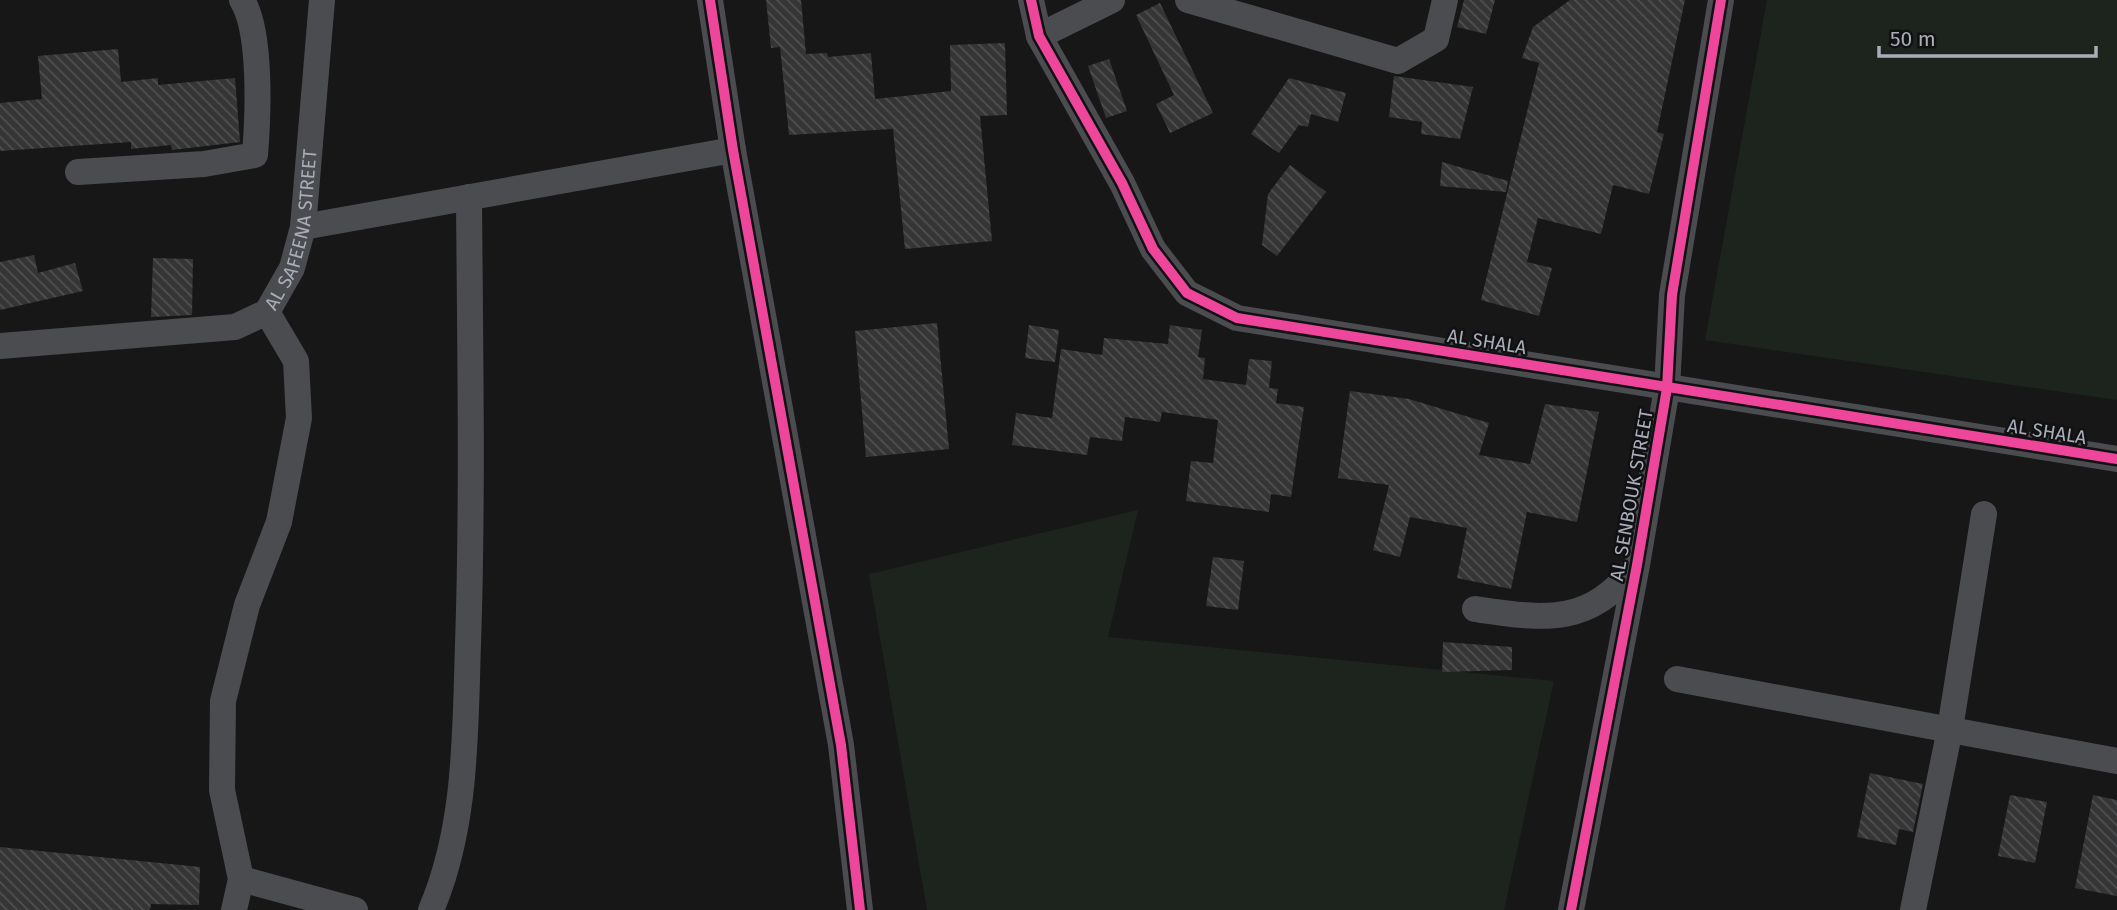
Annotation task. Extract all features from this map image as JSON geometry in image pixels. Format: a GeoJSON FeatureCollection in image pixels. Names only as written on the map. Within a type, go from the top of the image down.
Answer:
{"type":"FeatureCollection","features":[{"type":"Feature","properties":{"kind":"street"},"geometry":{"type":"LineString","coordinates":[[78,172],[204,164],[255,155],[258,120],[253,29],[242,0]]}},
{"type":"Feature","properties":{"kind":"street","name":"AL SAFEENA STREET"},"geometry":{"type":"LineString","coordinates":[[0,346],[235,327],[267,312],[292,268],[303,227],[322,0]]}},
{"type":"Feature","properties":{"kind":"street"},"geometry":{"type":"LineString","coordinates":[[710,0],[733,150],[841,745],[860,910]]}},
{"type":"Feature","properties":{"kind":"street","name":"AL SHALA"},"geometry":{"type":"LineString","coordinates":[[1031,0],[1039,36],[1122,183],[1153,248],[1187,293],[1237,318],[2117,459]]}},
{"type":"Feature","properties":{"kind":"street"},"geometry":{"type":"LineString","coordinates":[[1039,36],[1112,0]]}},
{"type":"Feature","properties":{"kind":"street"},"geometry":{"type":"LineString","coordinates":[[1188,0],[1398,61],[1436,39],[1445,0]]}},
{"type":"Feature","properties":{"kind":"street","name":"AL SENBOUK STREET"},"geometry":{"type":"LineString","coordinates":[[1571,910],[1637,565],[1667,388],[1672,295],[1721,0]]}},
{"type":"Feature","properties":{"kind":"street"},"geometry":{"type":"LineString","coordinates":[[303,227],[733,150]]}},
{"type":"Feature","properties":{"kind":"street"},"geometry":{"type":"LineString","coordinates":[[431,910],[441,887],[463,780],[472,536],[469,197]]}},
{"type":"Feature","properties":{"kind":"street"},"geometry":{"type":"LineString","coordinates":[[234,910],[241,879],[222,790],[223,701],[247,606],[279,522],[299,418],[296,361],[267,312]]}},
{"type":"Feature","properties":{"kind":"street"},"geometry":{"type":"LineString","coordinates":[[1913,910],[1950,729],[1984,514]]}},
{"type":"Feature","properties":{"kind":"street"},"geometry":{"type":"LineString","coordinates":[[1475,609],[1533,618],[1590,609],[1618,589],[1637,565]]}},
{"type":"Feature","properties":{"kind":"street"},"geometry":{"type":"LineString","coordinates":[[1677,679],[2117,761]]}},
{"type":"Feature","properties":{"kind":"street"},"geometry":{"type":"LineString","coordinates":[[241,879],[355,910]]}},
{"type":"Feature","properties":{"kind":"shaded area"},"geometry":{"type":"Polygon","coordinates":[[[1767,0],[2117,0],[2117,400],[1705,340],[1767,0]]]}},
{"type":"Feature","properties":{"kind":"shaded area"},"geometry":{"type":"Polygon","coordinates":[[[1138,510],[1108,637],[1554,681],[1504,910],[927,910],[869,574],[1138,510]]]}},
{"type":"Feature","properties":{"kind":"building"},"geometry":{"type":"Polygon","coordinates":[[[766,0],[801,0],[806,54],[827,53],[828,57],[871,53],[875,99],[951,91],[950,45],[1005,43],[1007,115],[980,116],[992,241],[905,249],[893,129],[789,135],[780,47],[771,48],[766,0]]]}},
{"type":"Feature","properties":{"kind":"building"},"geometry":{"type":"Polygon","coordinates":[[[1464,0],[1495,0],[1486,34],[1457,27],[1464,0]]]}},
{"type":"Feature","properties":{"kind":"building"},"geometry":{"type":"Polygon","coordinates":[[[1570,0],[1685,0],[1657,132],[1664,134],[1649,194],[1613,185],[1601,234],[1538,218],[1527,262],[1552,268],[1539,316],[1481,300],[1539,63],[1522,58],[1533,27],[1570,0]]]}},
{"type":"Feature","properties":{"kind":"building"},"geometry":{"type":"Polygon","coordinates":[[[1160,3],[1213,113],[1170,133],[1156,104],[1174,95],[1136,15],[1160,3]]]}},
{"type":"Feature","properties":{"kind":"building"},"geometry":{"type":"Polygon","coordinates":[[[118,49],[121,82],[158,78],[158,85],[235,78],[240,142],[172,150],[171,145],[131,149],[131,142],[0,151],[0,103],[42,99],[38,56],[118,49]]]}},
{"type":"Feature","properties":{"kind":"building"},"geometry":{"type":"Polygon","coordinates":[[[1109,59],[1127,111],[1106,118],[1088,66],[1109,59]]]}},
{"type":"Feature","properties":{"kind":"building"},"geometry":{"type":"Polygon","coordinates":[[[1394,76],[1473,87],[1460,139],[1421,134],[1422,122],[1389,117],[1394,76]]]}},
{"type":"Feature","properties":{"kind":"building"},"geometry":{"type":"Polygon","coordinates":[[[1289,78],[1346,93],[1338,122],[1311,114],[1308,127],[1299,125],[1279,153],[1251,134],[1289,78]]]}},
{"type":"Feature","properties":{"kind":"building"},"geometry":{"type":"Polygon","coordinates":[[[1442,162],[1508,181],[1506,192],[1440,186],[1442,162]]]}},
{"type":"Feature","properties":{"kind":"building"},"geometry":{"type":"Polygon","coordinates":[[[1290,165],[1326,192],[1277,256],[1262,245],[1268,194],[1290,165]]]}},
{"type":"Feature","properties":{"kind":"building"},"geometry":{"type":"Polygon","coordinates":[[[34,255],[38,273],[75,263],[83,291],[0,310],[0,262],[34,255]]]}},
{"type":"Feature","properties":{"kind":"building"},"geometry":{"type":"Polygon","coordinates":[[[153,258],[193,259],[192,315],[151,317],[153,258]]]}},
{"type":"Feature","properties":{"kind":"building"},"geometry":{"type":"Polygon","coordinates":[[[937,323],[949,449],[866,457],[855,331],[937,323]]]}},
{"type":"Feature","properties":{"kind":"building"},"geometry":{"type":"Polygon","coordinates":[[[1029,325],[1059,330],[1055,362],[1025,358],[1029,325]]]}},
{"type":"Feature","properties":{"kind":"building"},"geometry":{"type":"Polygon","coordinates":[[[1170,325],[1202,330],[1198,357],[1205,358],[1203,379],[1246,385],[1249,359],[1272,361],[1269,388],[1278,389],[1276,403],[1304,407],[1291,497],[1271,494],[1269,512],[1186,501],[1191,461],[1213,463],[1218,420],[1162,412],[1160,422],[1125,417],[1122,441],[1090,437],[1087,455],[1012,445],[1016,413],[1052,418],[1061,349],[1102,355],[1104,338],[1168,344],[1170,325]]]}},
{"type":"Feature","properties":{"kind":"building"},"geometry":{"type":"Polygon","coordinates":[[[1350,391],[1409,399],[1489,423],[1479,455],[1530,464],[1545,404],[1599,412],[1577,522],[1527,512],[1511,589],[1457,578],[1467,528],[1410,517],[1400,557],[1373,550],[1389,485],[1338,478],[1350,391]]]}},
{"type":"Feature","properties":{"kind":"building"},"geometry":{"type":"Polygon","coordinates":[[[1213,557],[1244,561],[1238,610],[1206,606],[1213,557]]]}},
{"type":"Feature","properties":{"kind":"building"},"geometry":{"type":"Polygon","coordinates":[[[1443,642],[1512,647],[1512,670],[1442,672],[1443,642]]]}},
{"type":"Feature","properties":{"kind":"building"},"geometry":{"type":"Polygon","coordinates":[[[1870,773],[1923,784],[1913,832],[1899,829],[1896,845],[1857,837],[1870,773]]]}},
{"type":"Feature","properties":{"kind":"building"},"geometry":{"type":"Polygon","coordinates":[[[2010,795],[2047,802],[2035,863],[1998,856],[2010,795]]]}},
{"type":"Feature","properties":{"kind":"building"},"geometry":{"type":"Polygon","coordinates":[[[2093,795],[2117,800],[2117,896],[2075,888],[2093,795]]]}},
{"type":"Feature","properties":{"kind":"building"},"geometry":{"type":"Polygon","coordinates":[[[0,847],[200,867],[199,905],[151,904],[150,910],[0,910],[0,847]]]}},
{"type":"Feature","properties":{"kind":"cycle path"},"geometry":{"type":"LineString","coordinates":[[710,0],[733,150],[841,745],[860,910]]}},
{"type":"Feature","properties":{"kind":"cycle path"},"geometry":{"type":"LineString","coordinates":[[1031,0],[1039,36],[1122,183],[1153,249],[1187,293],[1237,318],[2117,459]]}},
{"type":"Feature","properties":{"kind":"cycle path"},"geometry":{"type":"LineString","coordinates":[[1571,910],[1637,565],[1667,388],[1672,295],[1721,0]]}}]}
